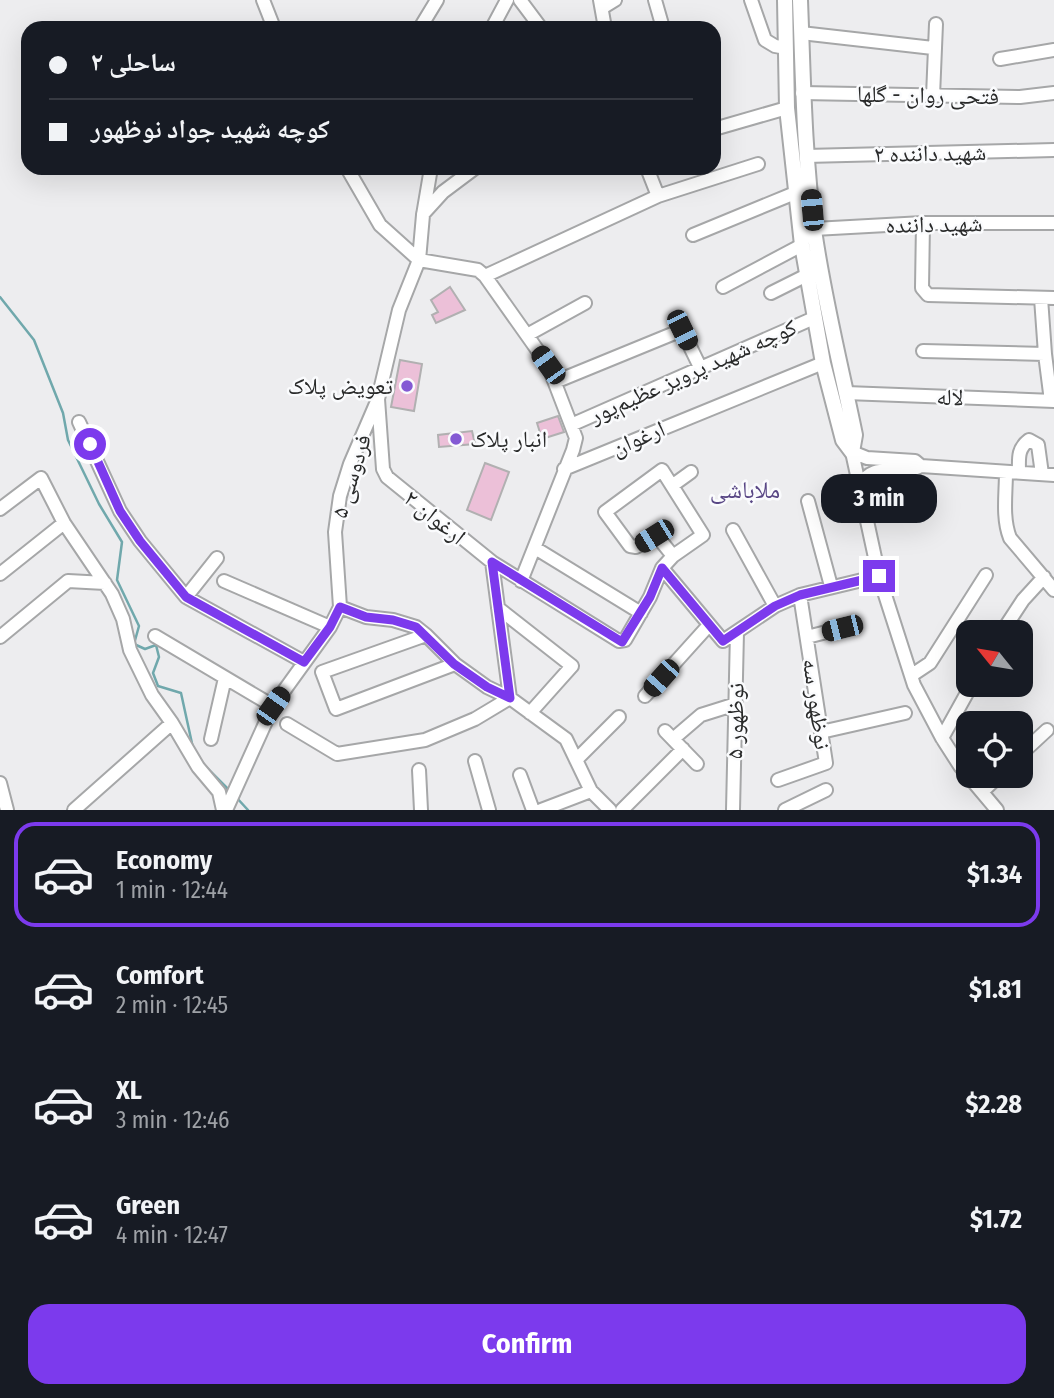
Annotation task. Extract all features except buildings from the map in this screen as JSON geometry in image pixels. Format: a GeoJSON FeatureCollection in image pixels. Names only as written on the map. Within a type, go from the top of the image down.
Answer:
{"type":"FeatureCollection","features":[{"type":"Feature","properties":{"kind":"main road"},"geometry":{"type":"LineString","coordinates":[[785,0],[787,108],[802,245],[823,363],[843,440],[852,452]]}},
{"type":"Feature","properties":{"kind":"main road"},"geometry":{"type":"LineString","coordinates":[[800,0],[802,93],[814,229],[829,321],[855,435],[852,452]]}},
{"type":"Feature","properties":{"kind":"street"},"geometry":{"type":"LineString","coordinates":[[263,0],[271,21]]}},
{"type":"Feature","properties":{"kind":"street"},"geometry":{"type":"LineString","coordinates":[[424,21],[437,0]]}},
{"type":"Feature","properties":{"kind":"street"},"geometry":{"type":"LineString","coordinates":[[496,21],[507,0]]}},
{"type":"Feature","properties":{"kind":"street"},"geometry":{"type":"LineString","coordinates":[[520,0],[536,21]]}},
{"type":"Feature","properties":{"kind":"street"},"geometry":{"type":"LineString","coordinates":[[601,4],[615,0]]}},
{"type":"Feature","properties":{"kind":"street"},"geometry":{"type":"LineString","coordinates":[[655,0],[661,21]]}},
{"type":"Feature","properties":{"kind":"street"},"geometry":{"type":"LineString","coordinates":[[751,0],[765,40],[786,48]]}},
{"type":"Feature","properties":{"kind":"street"},"geometry":{"type":"LineString","coordinates":[[933,96],[936,24]]}},
{"type":"Feature","properties":{"kind":"street"},"geometry":{"type":"LineString","coordinates":[[801,33],[933,48]]}},
{"type":"Feature","properties":{"kind":"street"},"geometry":{"type":"LineString","coordinates":[[1000,59],[1054,50]]}},
{"type":"Feature","properties":{"kind":"street","name":"فتحی روان - گلها"},"geometry":{"type":"LineString","coordinates":[[802,93],[1020,97],[1054,93]]}},
{"type":"Feature","properties":{"kind":"street"},"geometry":{"type":"LineString","coordinates":[[721,127],[787,108]]}},
{"type":"Feature","properties":{"kind":"street","name":"شهید داننده ۲"},"geometry":{"type":"LineString","coordinates":[[806,156],[1054,150]]}},
{"type":"Feature","properties":{"kind":"street"},"geometry":{"type":"LineString","coordinates":[[485,276],[658,196],[758,164]]}},
{"type":"Feature","properties":{"kind":"street"},"geometry":{"type":"LineString","coordinates":[[351,175],[380,225],[419,260],[478,270],[485,276],[548,365],[576,438],[521,581]]}},
{"type":"Feature","properties":{"kind":"street","name":"فردوسی ۵"},"geometry":{"type":"LineString","coordinates":[[340,607],[335,532],[340,496],[350,464],[378,399],[400,310],[419,260],[430,175]]}},
{"type":"Feature","properties":{"kind":"street"},"geometry":{"type":"LineString","coordinates":[[423,215],[443,192],[466,175]]}},
{"type":"Feature","properties":{"kind":"street"},"geometry":{"type":"LineString","coordinates":[[650,175],[658,196]]}},
{"type":"Feature","properties":{"kind":"street"},"geometry":{"type":"LineString","coordinates":[[693,235],[795,192]]}},
{"type":"Feature","properties":{"kind":"street"},"geometry":{"type":"LineString","coordinates":[[923,223],[922,288],[928,295],[1047,298],[1045,354],[1052,401]]}},
{"type":"Feature","properties":{"kind":"street","name":"شهید داننده"},"geometry":{"type":"LineString","coordinates":[[814,229],[923,223],[1054,223]]}},
{"type":"Feature","properties":{"kind":"street"},"geometry":{"type":"LineString","coordinates":[[723,287],[802,245]]}},
{"type":"Feature","properties":{"kind":"street"},"geometry":{"type":"LineString","coordinates":[[771,293],[807,275]]}},
{"type":"Feature","properties":{"kind":"street"},"geometry":{"type":"LineString","coordinates":[[527,335],[584,303]]}},
{"type":"Feature","properties":{"kind":"street","name":"کوچه شهید پرویز عظیم‌پور"},"geometry":{"type":"LineString","coordinates":[[571,425],[814,318]]}},
{"type":"Feature","properties":{"kind":"street"},"geometry":{"type":"LineString","coordinates":[[555,382],[682,330],[701,369]]}},
{"type":"Feature","properties":{"kind":"street"},"geometry":{"type":"LineString","coordinates":[[923,351],[1045,354]]}},
{"type":"Feature","properties":{"kind":"street","name":"ارغوان"},"geometry":{"type":"LineString","coordinates":[[564,469],[823,363]]}},
{"type":"Feature","properties":{"kind":"street","name":"لاله"},"geometry":{"type":"LineString","coordinates":[[846,393],[1052,401]]}},
{"type":"Feature","properties":{"kind":"street","name":"ارغوان ۲"},"geometry":{"type":"LineString","coordinates":[[378,399],[383,469],[387,478],[492,562],[622,642],[641,613]]}},
{"type":"Feature","properties":{"kind":"street"},"geometry":{"type":"LineString","coordinates":[[79,422],[120,511],[140,541],[186,597],[304,662]]}},
{"type":"Feature","properties":{"kind":"street"},"geometry":{"type":"LineString","coordinates":[[859,487],[872,471],[913,470],[921,466],[1013,472],[1048,474],[1038,445],[1029,440],[1022,445],[1013,472],[1006,523],[1010,538],[1054,590]]}},
{"type":"Feature","properties":{"kind":"street"},"geometry":{"type":"LineString","coordinates":[[852,452],[867,458],[915,461],[921,466]]}},
{"type":"Feature","properties":{"kind":"street"},"geometry":{"type":"LineString","coordinates":[[852,452],[879,576],[920,698],[960,766],[997,810]]}},
{"type":"Feature","properties":{"kind":"street"},"geometry":{"type":"LineString","coordinates":[[535,548],[641,613],[662,568],[673,556],[703,535],[662,470],[605,512],[630,546],[636,547],[657,536],[673,556]]}},
{"type":"Feature","properties":{"kind":"street"},"geometry":{"type":"LineString","coordinates":[[673,485],[691,472]]}},
{"type":"Feature","properties":{"kind":"street"},"geometry":{"type":"LineString","coordinates":[[0,509],[41,478],[64,523],[105,583],[123,619],[130,650],[152,695],[198,767],[219,792],[225,810]]}},
{"type":"Feature","properties":{"kind":"street"},"geometry":{"type":"LineString","coordinates":[[808,501],[831,586]]}},
{"type":"Feature","properties":{"kind":"street"},"geometry":{"type":"LineString","coordinates":[[0,574],[64,523]]}},
{"type":"Feature","properties":{"kind":"street"},"geometry":{"type":"LineString","coordinates":[[733,530],[775,606]]}},
{"type":"Feature","properties":{"kind":"street"},"geometry":{"type":"LineString","coordinates":[[186,597],[217,558]]}},
{"type":"Feature","properties":{"kind":"street"},"geometry":{"type":"LineString","coordinates":[[492,562],[510,698]]}},
{"type":"Feature","properties":{"kind":"street"},"geometry":{"type":"LineString","coordinates":[[662,568],[723,641],[775,606],[800,595],[879,576]]}},
{"type":"Feature","properties":{"kind":"street"},"geometry":{"type":"LineString","coordinates":[[912,675],[930,663],[986,575]]}},
{"type":"Feature","properties":{"kind":"street"},"geometry":{"type":"LineString","coordinates":[[1010,620],[1023,600],[1044,578]]}},
{"type":"Feature","properties":{"kind":"street"},"geometry":{"type":"LineString","coordinates":[[0,638],[68,581],[105,583]]}},
{"type":"Feature","properties":{"kind":"street"},"geometry":{"type":"LineString","coordinates":[[224,582],[330,627]]}},
{"type":"Feature","properties":{"kind":"street","name":"نوظهور سه"},"geometry":{"type":"LineString","coordinates":[[778,780],[826,763],[800,595]]}},
{"type":"Feature","properties":{"kind":"street"},"geometry":{"type":"LineString","coordinates":[[225,810],[273,706],[330,627],[340,607],[366,617],[393,620],[416,627],[454,664],[487,687],[510,698],[566,739],[591,791],[610,810]]}},
{"type":"Feature","properties":{"kind":"street"},"geometry":{"type":"LineString","coordinates":[[498,608],[572,666],[530,713]]}},
{"type":"Feature","properties":{"kind":"street"},"geometry":{"type":"LineString","coordinates":[[645,696],[709,625]]}},
{"type":"Feature","properties":{"kind":"street"},"geometry":{"type":"LineString","coordinates":[[807,637],[842,628]]}},
{"type":"Feature","properties":{"kind":"street","name":"نوظهور ۵"},"geometry":{"type":"LineString","coordinates":[[733,810],[737,632]]}},
{"type":"Feature","properties":{"kind":"street"},"geometry":{"type":"LineString","coordinates":[[426,635],[322,672],[336,709],[454,664]]}},
{"type":"Feature","properties":{"kind":"street"},"geometry":{"type":"LineString","coordinates":[[155,636],[273,706]]}},
{"type":"Feature","properties":{"kind":"street"},"geometry":{"type":"LineString","coordinates":[[211,739],[225,678]]}},
{"type":"Feature","properties":{"kind":"street"},"geometry":{"type":"LineString","coordinates":[[942,738],[965,697]]}},
{"type":"Feature","properties":{"kind":"street"},"geometry":{"type":"LineString","coordinates":[[287,724],[337,754],[425,740],[475,719],[510,698]]}},
{"type":"Feature","properties":{"kind":"street"},"geometry":{"type":"LineString","coordinates":[[697,764],[669,735],[701,715],[736,704]]}},
{"type":"Feature","properties":{"kind":"street"},"geometry":{"type":"LineString","coordinates":[[821,732],[905,713]]}},
{"type":"Feature","properties":{"kind":"street"},"geometry":{"type":"LineString","coordinates":[[576,760],[619,717]]}},
{"type":"Feature","properties":{"kind":"street"},"geometry":{"type":"LineString","coordinates":[[74,810],[172,723]]}},
{"type":"Feature","properties":{"kind":"street"},"geometry":{"type":"LineString","coordinates":[[1033,742],[1046,730]]}},
{"type":"Feature","properties":{"kind":"street"},"geometry":{"type":"LineString","coordinates":[[622,810],[683,749]]}},
{"type":"Feature","properties":{"kind":"street"},"geometry":{"type":"LineString","coordinates":[[474,761],[489,810]]}},
{"type":"Feature","properties":{"kind":"street"},"geometry":{"type":"LineString","coordinates":[[419,770],[421,810]]}},
{"type":"Feature","properties":{"kind":"street"},"geometry":{"type":"LineString","coordinates":[[520,775],[534,810]]}},
{"type":"Feature","properties":{"kind":"street"},"geometry":{"type":"LineString","coordinates":[[0,783],[7,810]]}},
{"type":"Feature","properties":{"kind":"street"},"geometry":{"type":"LineString","coordinates":[[982,792],[986,788]]}},
{"type":"Feature","properties":{"kind":"street"},"geometry":{"type":"LineString","coordinates":[[785,810],[799,807],[826,790]]}},
{"type":"Feature","properties":{"kind":"street"},"geometry":{"type":"LineString","coordinates":[[541,810],[591,791]]}},
{"type":"Feature","properties":{"kind":"waterway"},"geometry":{"type":"LineString","coordinates":[[0,297],[34,340],[63,413],[68,440],[99,504],[122,542],[117,580],[139,626],[134,644],[145,649],[156,645],[159,657],[153,673],[158,686],[181,693],[193,748]]}},
{"type":"Feature","properties":{"kind":"waterway"},"geometry":{"type":"LineString","coordinates":[[204,765],[229,790]]}},
{"type":"Feature","properties":{"kind":"waterway"},"geometry":{"type":"LineString","coordinates":[[236,797],[248,810]]}},
{"type":"Feature","properties":{"kind":"place","name":"تعویض پلاک"},"geometry":{"type":"Point","coordinates":[407,386]}},
{"type":"Feature","properties":{"kind":"place","name":"انبار پلاک"},"geometry":{"type":"Point","coordinates":[456,439]}},
{"type":"Feature","properties":{"kind":"district","name":"ملاباشی"},"geometry":{"type":"Point","coordinates":[745,490]}},
{"type":"Feature","properties":{"kind":"route"},"geometry":{"type":"LineString","coordinates":[[90,444],[120,511],[140,541],[186,597],[304,662],[330,627],[340,607],[366,617],[393,620],[416,627],[454,664],[487,687],[510,698],[492,562],[622,642],[650,597],[662,568],[723,641],[775,606],[800,595],[879,576]]}}]}
